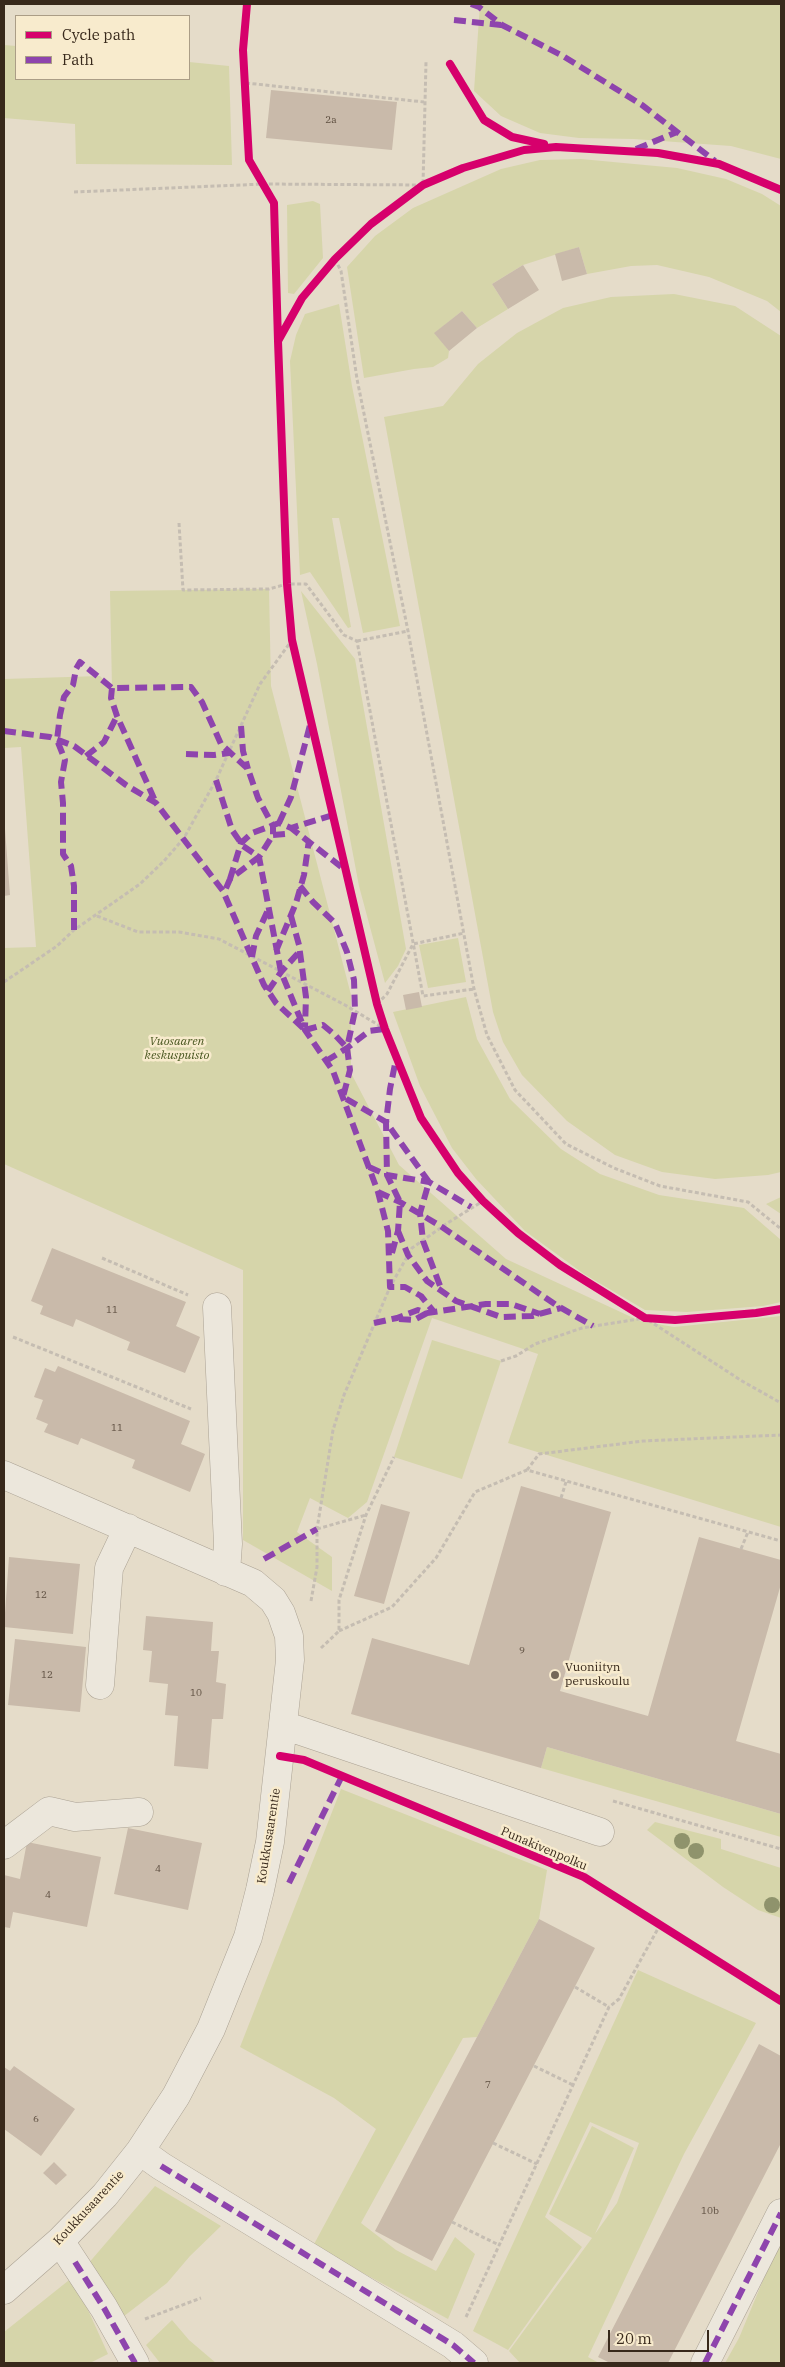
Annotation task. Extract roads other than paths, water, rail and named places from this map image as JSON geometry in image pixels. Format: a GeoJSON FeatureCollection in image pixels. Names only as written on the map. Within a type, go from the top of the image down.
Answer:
{"type":"FeatureCollection","features":[{"type":"Feature","properties":{"kind":"street"},"geometry":{"type":"LineString","coordinates":[[217,1307],[224,1423],[228,1544],[226,1572]]}},
{"type":"Feature","properties":{"kind":"street","name":"Koukkusaarentie"},"geometry":{"type":"LineString","coordinates":[[4,1475],[252,1583],[272,1600],[281,1613],[289,1636],[290,1652],[270,1842],[248,1937],[235,1972],[196,2060],[176,2096],[150,2158],[105,2195],[67,2252],[4,2290]]}},
{"type":"Feature","properties":{"kind":"street"},"geometry":{"type":"LineString","coordinates":[[100,1685],[109,1568],[128,1528]]}},
{"type":"Feature","properties":{"kind":"street"},"geometry":{"type":"LineString","coordinates":[[283,1726],[600,1832]]}},
{"type":"Feature","properties":{"kind":"street"},"geometry":{"type":"LineString","coordinates":[[4,1845],[49,1811],[75,1817],[138,1812]]}},
{"type":"Feature","properties":{"kind":"street"},"geometry":{"type":"LineString","coordinates":[[150,2158],[448,2354],[474,2363]]}},
{"type":"Feature","properties":{"kind":"street"},"geometry":{"type":"LineString","coordinates":[[705,2363],[781,2213]]}},
{"type":"Feature","properties":{"kind":"street"},"geometry":{"type":"LineString","coordinates":[[67,2252],[116,2330],[134,2363]]}},
{"type":"Feature","properties":{"kind":"place","name":"Vuoniityn peruskoulu"},"geometry":{"type":"Point","coordinates":[555,1675]}},
{"type":"Feature","properties":{"kind":"park label","name":"Vuosaaren keskuspuisto"},"geometry":{"type":"Point","coordinates":[177,1049]}}]}
